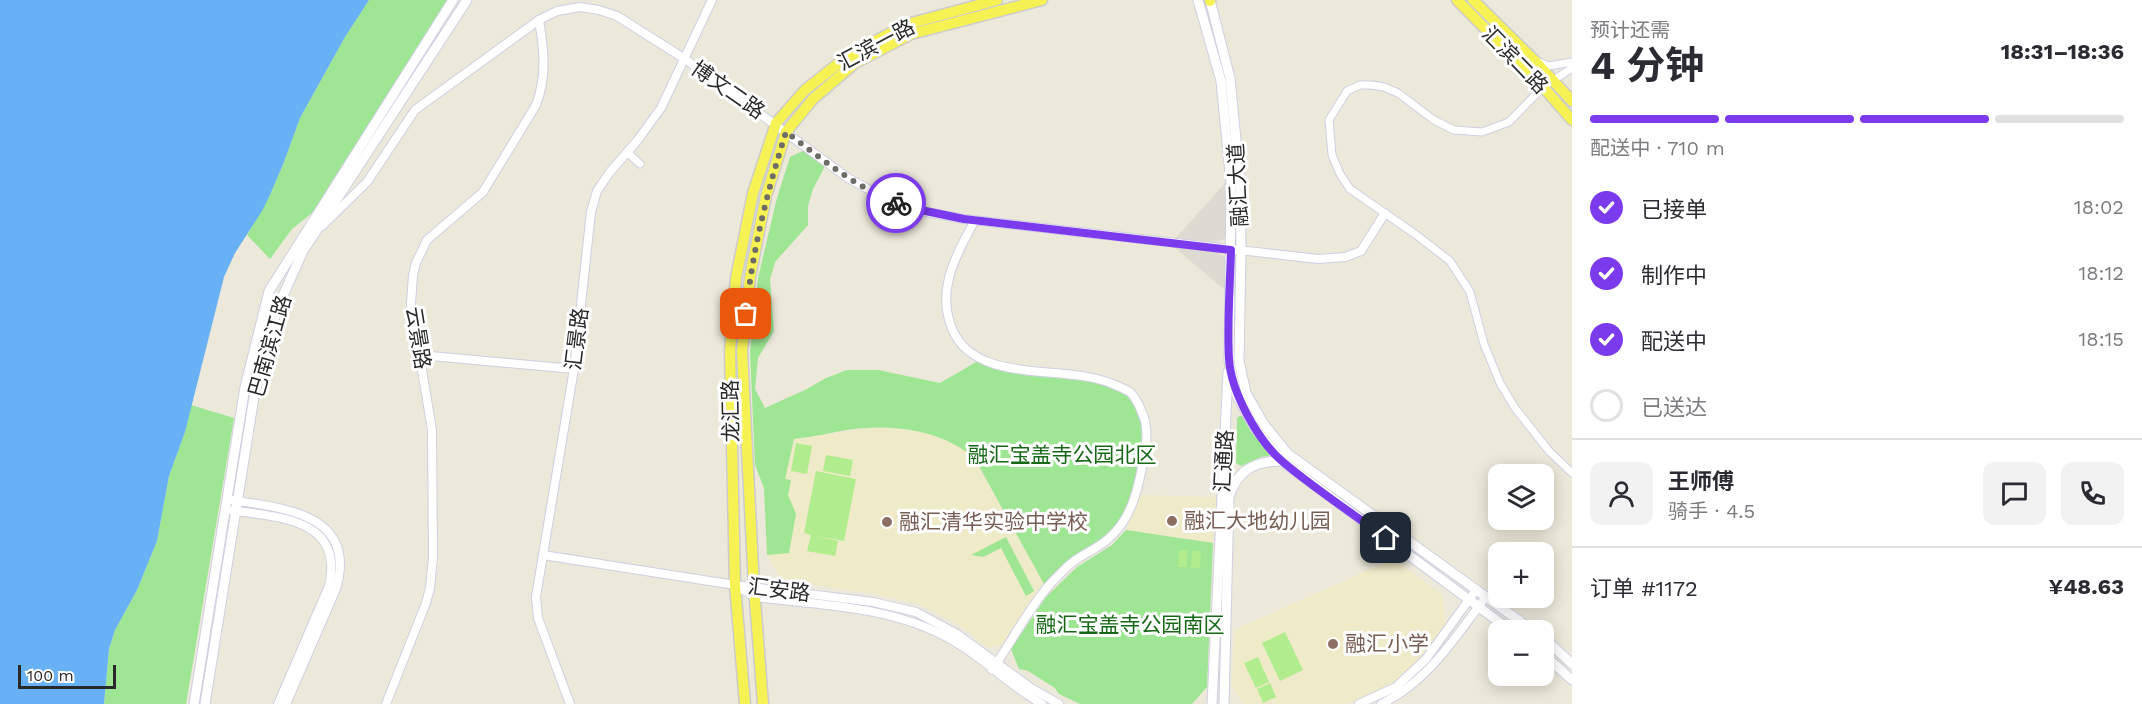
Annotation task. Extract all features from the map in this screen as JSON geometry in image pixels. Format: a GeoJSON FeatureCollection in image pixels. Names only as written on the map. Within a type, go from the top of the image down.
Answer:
{"type":"FeatureCollection","features":[{"type":"Feature","properties":{"kind":"main road","name":"巴南滨江路"},"geometry":{"type":"LineString","coordinates":[[232,500],[245,387],[269,291],[453,0]]}},
{"type":"Feature","properties":{"kind":"main road","name":"巴南滨江路"},"geometry":{"type":"LineString","coordinates":[[194,704],[232,500],[254,398],[277,309],[303,251],[320,229],[468,0]]}},
{"type":"Feature","properties":{"kind":"main road","name":"汇滨一路"},"geometry":{"type":"LineString","coordinates":[[776,123],[805,90],[849,55],[908,24],[996,0]]}},
{"type":"Feature","properties":{"kind":"main road","name":"汇滨一路"},"geometry":{"type":"LineString","coordinates":[[786,132],[813,99],[855,63],[910,34],[1042,0]]}},
{"type":"Feature","properties":{"kind":"main road","name":"融汇大道"},"geometry":{"type":"LineString","coordinates":[[1198,0],[1221,81],[1236,250],[1239,361],[1246,393],[1263,423],[1288,454],[1518,620]]}},
{"type":"Feature","properties":{"kind":"main road","name":"融汇大道"},"geometry":{"type":"LineString","coordinates":[[1210,0],[1230,78],[1240,182],[1229,361],[1237,396],[1255,428],[1281,461],[1497,620]]}},
{"type":"Feature","properties":{"kind":"main road","name":"汇滨二路"},"geometry":{"type":"LineString","coordinates":[[1457,0],[1543,87],[1572,120]]}},
{"type":"Feature","properties":{"kind":"main road","name":"汇滨二路"},"geometry":{"type":"LineString","coordinates":[[1473,0],[1554,80],[1572,101]]}},
{"type":"Feature","properties":{"kind":"main road","name":"龙汇路"},"geometry":{"type":"LineString","coordinates":[[745,704],[735,585],[730,351],[736,278],[753,193],[776,123]]}},
{"type":"Feature","properties":{"kind":"main road","name":"龙汇路"},"geometry":{"type":"LineString","coordinates":[[763,704],[754,592],[742,351],[750,277],[766,196],[786,132]]}},
{"type":"Feature","properties":{"kind":"main road","name":"汇通路"},"geometry":{"type":"LineString","coordinates":[[1212,704],[1229,361]]}},
{"type":"Feature","properties":{"kind":"main road","name":"汇通路"},"geometry":{"type":"LineString","coordinates":[[1224,704],[1229,497],[1238,476],[1248,468],[1258,463],[1281,461]]}},
{"type":"Feature","properties":{"kind":"main road","name":"巴南滨江路"},"geometry":{"type":"LineString","coordinates":[[205,704],[230,510]]}},
{"type":"Feature","properties":{"kind":"main road"},"geometry":{"type":"LineString","coordinates":[[1554,647],[1572,664]]}},
{"type":"Feature","properties":{"kind":"main road"},"geometry":{"type":"LineString","coordinates":[[1554,664],[1572,680]]}},
{"type":"Feature","properties":{"kind":"street","name":"汇景路"},"geometry":{"type":"LineString","coordinates":[[570,704],[536,608],[537,586],[574,369],[591,212],[597,191],[661,108],[712,0]]}},
{"type":"Feature","properties":{"kind":"street","name":"博文二路"},"geometry":{"type":"LineString","coordinates":[[320,229],[367,182],[415,110],[539,20],[558,11],[580,8],[599,10],[617,16],[685,59],[776,123],[838,172],[885,198],[911,208],[975,220],[1318,259],[1345,257],[1361,251],[1385,213]]}},
{"type":"Feature","properties":{"kind":"street","name":"云景路"},"geometry":{"type":"LineString","coordinates":[[387,704],[426,603],[432,574],[432,430],[411,304],[413,275],[416,262],[427,240],[483,192],[536,105],[541,92],[544,67],[539,20]]}},
{"type":"Feature","properties":{"kind":"street"},"geometry":{"type":"LineString","coordinates":[[1534,60],[1549,66],[1572,62]]}},
{"type":"Feature","properties":{"kind":"street"},"geometry":{"type":"LineString","coordinates":[[1572,68],[1543,87],[1509,122],[1482,132],[1454,130],[1434,120],[1398,93],[1384,87],[1360,85],[1347,91],[1329,120],[1332,156],[1350,189],[1450,261],[1470,292],[1484,344],[1500,383],[1515,408],[1549,451],[1572,473]]}},
{"type":"Feature","properties":{"kind":"street"},"geometry":{"type":"LineString","coordinates":[[627,152],[640,164]]}},
{"type":"Feature","properties":{"kind":"street"},"geometry":{"type":"LineString","coordinates":[[975,220],[957,253],[946,293],[945,306],[956,337],[970,353],[988,361],[1012,368],[1078,375],[1107,381],[1130,392],[1144,415],[1146,447],[1140,480],[1130,512],[1120,527],[1108,540],[1073,561],[1053,581],[1039,598],[994,667]]}},
{"type":"Feature","properties":{"kind":"street"},"geometry":{"type":"LineString","coordinates":[[420,355],[574,369]]}},
{"type":"Feature","properties":{"kind":"street"},"geometry":{"type":"LineString","coordinates":[[232,500],[286,509],[313,519],[332,536],[340,557],[336,589],[286,704]]}},
{"type":"Feature","properties":{"kind":"street"},"geometry":{"type":"LineString","coordinates":[[230,510],[298,522],[316,532],[328,547],[331,557],[329,586],[278,704]]}},
{"type":"Feature","properties":{"kind":"street","name":"汇安路"},"geometry":{"type":"LineString","coordinates":[[543,555],[735,585],[754,592],[914,621],[953,640],[994,667],[1059,704]]}},
{"type":"Feature","properties":{"kind":"street"},"geometry":{"type":"LineString","coordinates":[[1359,704],[1395,687],[1426,659],[1476,590]]}},
{"type":"Feature","properties":{"kind":"street"},"geometry":{"type":"LineString","coordinates":[[1381,704],[1401,694],[1435,664],[1486,597]]}},
{"type":"Feature","properties":{"kind":"street","name":"汇安路"},"geometry":{"type":"LineString","coordinates":[[994,667],[1026,695],[1042,704]]}},
{"type":"Feature","properties":{"kind":"shaded area"},"geometry":{"type":"Polygon","coordinates":[[[1226,182],[1226,234],[1224,239],[1213,243],[1176,238],[1226,182]]]}},
{"type":"Feature","properties":{"kind":"shaded area"},"geometry":{"type":"Polygon","coordinates":[[[1175,248],[1217,252],[1223,256],[1227,261],[1226,291],[1175,248]]]}},
{"type":"Feature","properties":{"kind":"shaded area","name":"融汇清华实验中学校"},"geometry":{"type":"Polygon","coordinates":[[[877,427],[912,430],[939,437],[962,448],[975,460],[1044,584],[1003,645],[988,648],[961,626],[919,604],[875,594],[782,580],[767,555],[764,488],[755,465],[754,440],[793,439],[877,427]]]}},
{"type":"Feature","properties":{"kind":"shaded area","name":"融汇大地幼儿园"},"geometry":{"type":"Polygon","coordinates":[[[1140,495],[1216,497],[1213,543],[1126,530],[1140,495]]]}},
{"type":"Feature","properties":{"kind":"shaded area","name":"融汇小学"},"geometry":{"type":"Polygon","coordinates":[[[1393,559],[1442,595],[1446,623],[1423,657],[1394,683],[1356,701],[1344,704],[1243,704],[1232,686],[1234,630],[1393,559]]]}},
{"type":"Feature","properties":{"kind":"green space"},"geometry":{"type":"Polygon","coordinates":[[[369,0],[456,0],[317,209],[292,229],[270,259],[247,235],[270,195],[300,118],[345,37],[369,0]]]}},
{"type":"Feature","properties":{"kind":"green space","name":"融汇宝盖寺公园北区"},"geometry":{"type":"Polygon","coordinates":[[[805,150],[825,166],[813,189],[808,206],[808,225],[775,262],[770,280],[774,331],[758,358],[755,389],[765,408],[847,370],[878,370],[940,383],[978,361],[1058,374],[1102,384],[1128,396],[1137,410],[1142,426],[1141,460],[1132,494],[1118,525],[1102,540],[1070,559],[1044,584],[975,459],[962,449],[934,435],[902,429],[853,429],[794,439],[785,479],[791,480],[788,495],[796,514],[789,553],[767,555],[764,488],[755,465],[750,352],[758,278],[777,198],[790,157],[805,150]]]}},
{"type":"Feature","properties":{"kind":"green space"},"geometry":{"type":"Polygon","coordinates":[[[191,405],[234,418],[186,704],[104,704],[109,649],[115,630],[137,590],[157,541],[169,476],[185,432],[191,405]]]}},
{"type":"Feature","properties":{"kind":"green space"},"geometry":{"type":"Polygon","coordinates":[[[1244,416],[1269,452],[1269,456],[1241,466],[1236,463],[1237,418],[1244,416]]]}},
{"type":"Feature","properties":{"kind":"green space"},"geometry":{"type":"Polygon","coordinates":[[[796,443],[812,446],[807,474],[791,471],[796,443]]]}},
{"type":"Feature","properties":{"kind":"green space"},"geometry":{"type":"Polygon","coordinates":[[[826,455],[853,460],[850,476],[823,471],[826,455]]]}},
{"type":"Feature","properties":{"kind":"green space"},"geometry":{"type":"Polygon","coordinates":[[[816,471],[856,479],[844,541],[815,536],[838,541],[835,556],[807,551],[811,535],[804,533],[816,471]]]}},
{"type":"Feature","properties":{"kind":"green space","name":"融汇宝盖寺公园南区"},"geometry":{"type":"Polygon","coordinates":[[[1126,530],[1213,543],[1207,687],[1192,704],[1080,704],[1059,694],[1055,688],[1028,671],[1019,669],[1011,649],[1046,597],[1077,567],[1112,545],[1126,530]]]}},
{"type":"Feature","properties":{"kind":"green space"},"geometry":{"type":"Polygon","coordinates":[[[1006,537],[1034,591],[1026,596],[1001,548],[983,557],[971,555],[1006,537]]]}},
{"type":"Feature","properties":{"kind":"green space"},"geometry":{"type":"Polygon","coordinates":[[[1179,550],[1187,550],[1187,567],[1178,567],[1179,550]]]}},
{"type":"Feature","properties":{"kind":"green space"},"geometry":{"type":"Polygon","coordinates":[[[1192,551],[1201,551],[1200,568],[1191,568],[1192,551]]]}},
{"type":"Feature","properties":{"kind":"green space"},"geometry":{"type":"Polygon","coordinates":[[[1285,632],[1303,670],[1280,681],[1262,643],[1285,632]]]}},
{"type":"Feature","properties":{"kind":"green space"},"geometry":{"type":"Polygon","coordinates":[[[1258,657],[1269,682],[1256,688],[1244,663],[1258,657]]]}},
{"type":"Feature","properties":{"kind":"green space"},"geometry":{"type":"Polygon","coordinates":[[[1270,683],[1276,697],[1263,703],[1257,689],[1270,683]]]}},
{"type":"Feature","properties":{"kind":"water"},"geometry":{"type":"Polygon","coordinates":[[[0,0],[369,0],[345,37],[300,118],[270,195],[235,253],[224,277],[185,432],[169,476],[157,541],[137,590],[115,630],[109,649],[104,704],[0,704],[0,0]]]}},
{"type":"Feature","properties":{"kind":"way so far"},"geometry":{"type":"LineString","coordinates":[[746,314],[750,277],[766,196],[786,132],[838,172],[896,203]]}},
{"type":"Feature","properties":{"kind":"place","name":"融汇大地幼儿园"},"geometry":{"type":"Point","coordinates":[1172,521]}},
{"type":"Feature","properties":{"kind":"place","name":"融汇清华实验中学校"},"geometry":{"type":"Point","coordinates":[887,522]}},
{"type":"Feature","properties":{"kind":"place","name":"融汇小学"},"geometry":{"type":"Point","coordinates":[1333,644]}},
{"type":"Feature","properties":{"kind":"route"},"geometry":{"type":"LineString","coordinates":[[896,203],[964,219],[1231,250],[1229,361],[1237,396],[1255,428],[1281,461],[1386,538]]}}]}
